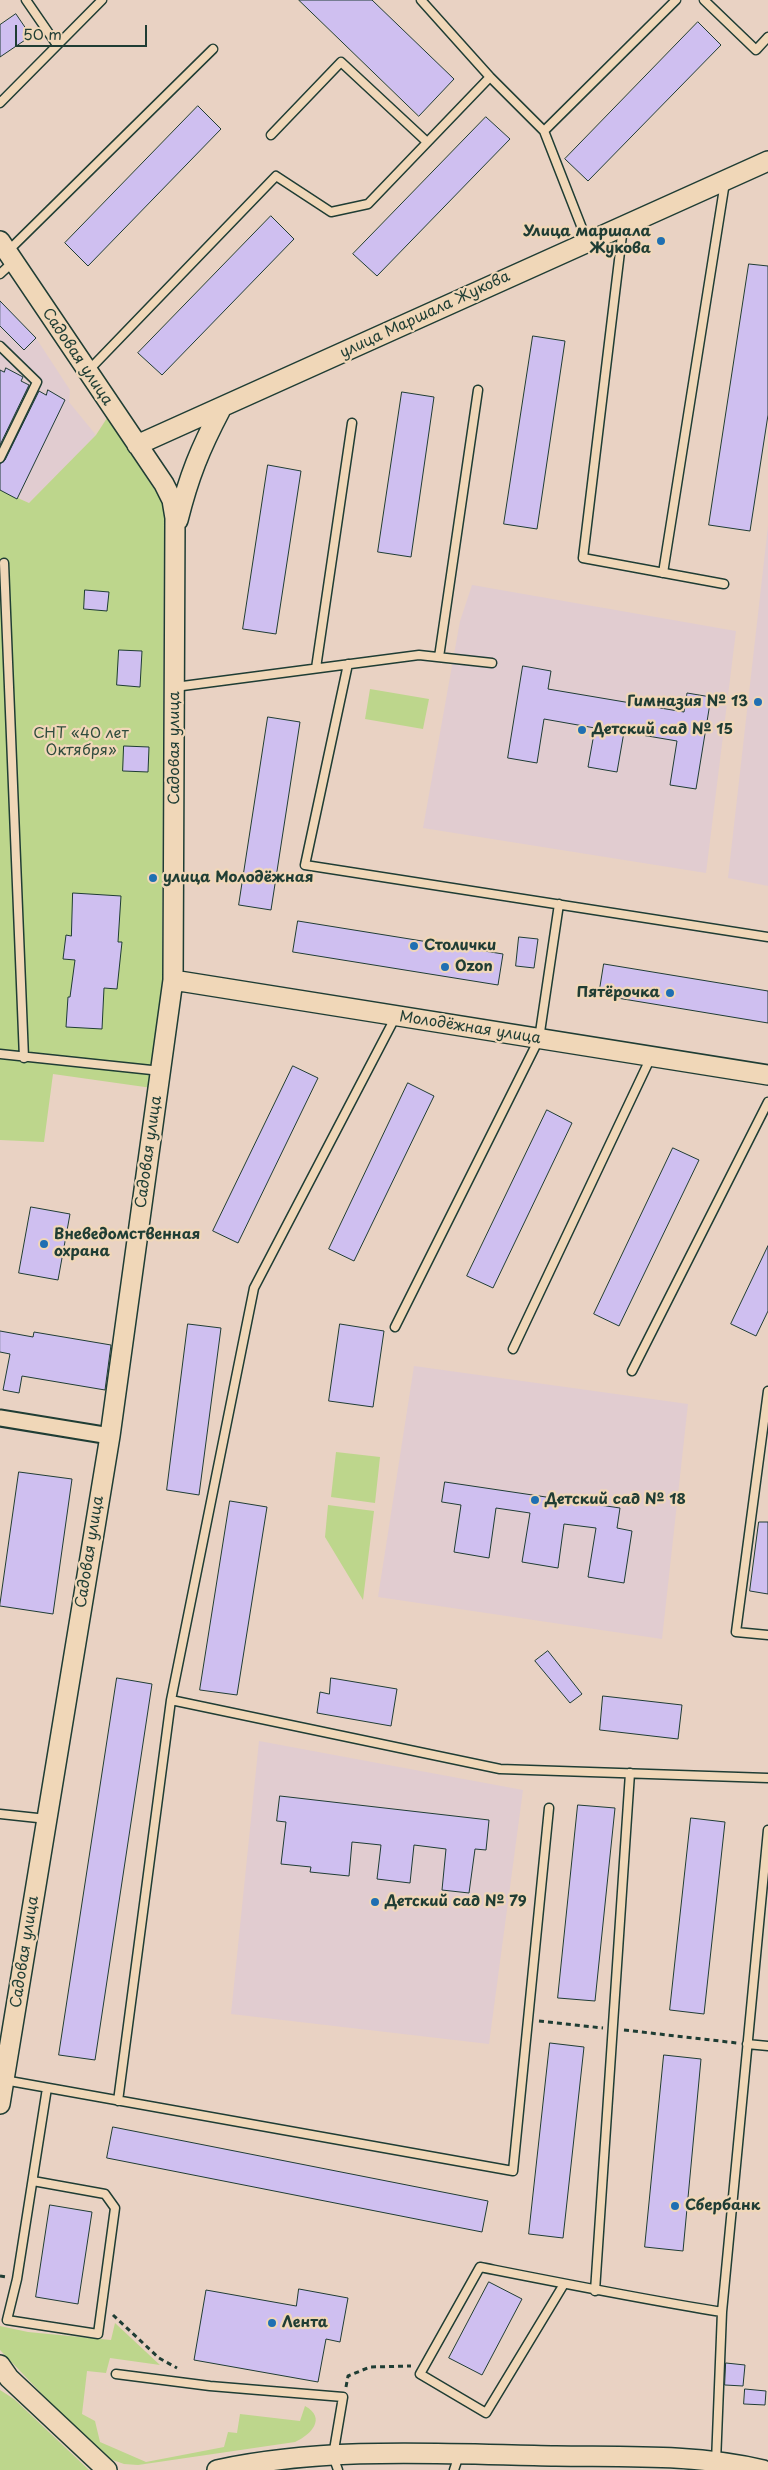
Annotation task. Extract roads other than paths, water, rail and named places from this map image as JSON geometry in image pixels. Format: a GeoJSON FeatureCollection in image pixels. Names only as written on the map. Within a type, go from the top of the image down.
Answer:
{"type":"FeatureCollection","features":[{"type":"Feature","properties":{"kind":"street","name":"улица Маршала Жукова"},"geometry":{"type":"LineString","coordinates":[[137,445],[221,409],[587,241],[768,161]]}},
{"type":"Feature","properties":{"kind":"street","name":"Садовая улица"},"geometry":{"type":"LineString","coordinates":[[0,2104],[110,1436],[173,980],[175,687],[175,532],[172,500],[164,484],[5,257]]}},
{"type":"Feature","properties":{"kind":"street"},"geometry":{"type":"LineString","coordinates":[[175,532],[187,484],[198,453],[221,409]]}},
{"type":"Feature","properties":{"kind":"street","name":"Молодёжная улица"},"geometry":{"type":"LineString","coordinates":[[173,980],[768,1075]]}},
{"type":"Feature","properties":{"kind":"street"},"geometry":{"type":"LineString","coordinates":[[0,1418],[110,1436]]}},
{"type":"Feature","properties":{"kind":"street"},"geometry":{"type":"LineString","coordinates":[[3,2373],[104,2467],[121,2470]]}},
{"type":"Feature","properties":{"kind":"street"},"geometry":{"type":"LineString","coordinates":[[217,2470],[291,2463],[457,2462],[632,2457],[716,2462],[763,2470]]}},
{"type":"Feature","properties":{"kind":"lane"},"geometry":{"type":"LineString","coordinates":[[26,0],[57,45]]}},
{"type":"Feature","properties":{"kind":"lane"},"geometry":{"type":"LineString","coordinates":[[0,103],[102,0]]}},
{"type":"Feature","properties":{"kind":"lane"},"geometry":{"type":"LineString","coordinates":[[421,0],[490,77],[544,131],[587,241]]}},
{"type":"Feature","properties":{"kind":"lane"},"geometry":{"type":"LineString","coordinates":[[544,131],[676,0]]}},
{"type":"Feature","properties":{"kind":"lane"},"geometry":{"type":"LineString","coordinates":[[704,0],[756,50],[768,38]]}},
{"type":"Feature","properties":{"kind":"lane"},"geometry":{"type":"LineString","coordinates":[[5,257],[213,49]]}},
{"type":"Feature","properties":{"kind":"lane"},"geometry":{"type":"LineString","coordinates":[[271,135],[341,62],[427,142]]}},
{"type":"Feature","properties":{"kind":"lane"},"geometry":{"type":"LineString","coordinates":[[87,372],[276,176],[331,212],[368,204],[490,77]]}},
{"type":"Feature","properties":{"kind":"lane"},"geometry":{"type":"LineString","coordinates":[[663,573],[726,180]]}},
{"type":"Feature","properties":{"kind":"lane"},"geometry":{"type":"LineString","coordinates":[[624,225],[583,558],[724,584]]}},
{"type":"Feature","properties":{"kind":"lane"},"geometry":{"type":"LineString","coordinates":[[0,346],[37,382],[0,458]]}},
{"type":"Feature","properties":{"kind":"lane"},"geometry":{"type":"LineString","coordinates":[[439,657],[478,390]]}},
{"type":"Feature","properties":{"kind":"lane"},"geometry":{"type":"LineString","coordinates":[[316,668],[352,422]]}},
{"type":"Feature","properties":{"kind":"lane"},"geometry":{"type":"LineString","coordinates":[[4,563],[24,1058]]}},
{"type":"Feature","properties":{"kind":"lane"},"geometry":{"type":"LineString","coordinates":[[175,687],[419,655],[492,663]]}},
{"type":"Feature","properties":{"kind":"lane"},"geometry":{"type":"LineString","coordinates":[[348,664],[305,865],[768,937]]}},
{"type":"Feature","properties":{"kind":"lane"},"geometry":{"type":"LineString","coordinates":[[395,1327],[539,1039],[559,904]]}},
{"type":"Feature","properties":{"kind":"lane"},"geometry":{"type":"LineString","coordinates":[[118,2101],[171,1700],[254,1288],[396,1016]]}},
{"type":"Feature","properties":{"kind":"lane"},"geometry":{"type":"LineString","coordinates":[[0,1054],[161,1071]]}},
{"type":"Feature","properties":{"kind":"lane"},"geometry":{"type":"LineString","coordinates":[[513,1349],[651,1057]]}},
{"type":"Feature","properties":{"kind":"lane"},"geometry":{"type":"LineString","coordinates":[[632,1371],[768,1102]]}},
{"type":"Feature","properties":{"kind":"lane"},"geometry":{"type":"LineString","coordinates":[[767,1394],[736,1632],[768,1635]]}},
{"type":"Feature","properties":{"kind":"lane"},"geometry":{"type":"LineString","coordinates":[[171,1700],[500,1769],[768,1778]]}},
{"type":"Feature","properties":{"kind":"lane"},"geometry":{"type":"LineString","coordinates":[[595,2291],[630,1773]]}},
{"type":"Feature","properties":{"kind":"lane"},"geometry":{"type":"LineString","coordinates":[[4,2080],[513,2172],[550,1808]]}},
{"type":"Feature","properties":{"kind":"lane"},"geometry":{"type":"LineString","coordinates":[[0,1814],[47,1819]]}},
{"type":"Feature","properties":{"kind":"lane"},"geometry":{"type":"LineString","coordinates":[[716,2462],[722,2312],[768,1830]]}},
{"type":"Feature","properties":{"kind":"lane"},"geometry":{"type":"LineString","coordinates":[[747,2044],[768,2046]]}},
{"type":"Feature","properties":{"kind":"lane"},"geometry":{"type":"LineString","coordinates":[[33,2180],[105,2194],[115,2208],[98,2334],[7,2320],[17,2279],[47,2088]]}},
{"type":"Feature","properties":{"kind":"lane"},"geometry":{"type":"LineString","coordinates":[[564,2284],[486,2413],[420,2374],[480,2267],[564,2284],[595,2291],[722,2312]]}},
{"type":"Feature","properties":{"kind":"lane"},"geometry":{"type":"LineString","coordinates":[[116,2374],[210,2386],[343,2397],[335,2463]]}},
{"type":"Feature","properties":{"kind":"place","name":"Улица маршала Жукова"},"geometry":{"type":"Point","coordinates":[661,241]}},
{"type":"Feature","properties":{"kind":"place","name":"Гимназия № 13"},"geometry":{"type":"Point","coordinates":[758,702]}},
{"type":"Feature","properties":{"kind":"place","name":"Детский сад № 15"},"geometry":{"type":"Point","coordinates":[582,730]}},
{"type":"Feature","properties":{"kind":"place","name":"улица Молодёжная"},"geometry":{"type":"Point","coordinates":[153,878]}},
{"type":"Feature","properties":{"kind":"place","name":"Столички"},"geometry":{"type":"Point","coordinates":[414,946]}},
{"type":"Feature","properties":{"kind":"place","name":"Ozon"},"geometry":{"type":"Point","coordinates":[445,967]}},
{"type":"Feature","properties":{"kind":"place","name":"Пятёрочка"},"geometry":{"type":"Point","coordinates":[670,993]}},
{"type":"Feature","properties":{"kind":"place","name":"Вневедомственная охрана"},"geometry":{"type":"Point","coordinates":[44,1244]}},
{"type":"Feature","properties":{"kind":"place","name":"Детский сад № 18"},"geometry":{"type":"Point","coordinates":[535,1500]}},
{"type":"Feature","properties":{"kind":"place","name":"Детский сад № 79"},"geometry":{"type":"Point","coordinates":[375,1902]}},
{"type":"Feature","properties":{"kind":"place","name":"Сбербанк"},"geometry":{"type":"Point","coordinates":[675,2206]}},
{"type":"Feature","properties":{"kind":"place","name":"Лента"},"geometry":{"type":"Point","coordinates":[272,2323]}},
{"type":"Feature","properties":{"kind":"park label","name":"СНТ «40 лет Октября»"},"geometry":{"type":"Point","coordinates":[81,742]}}]}
